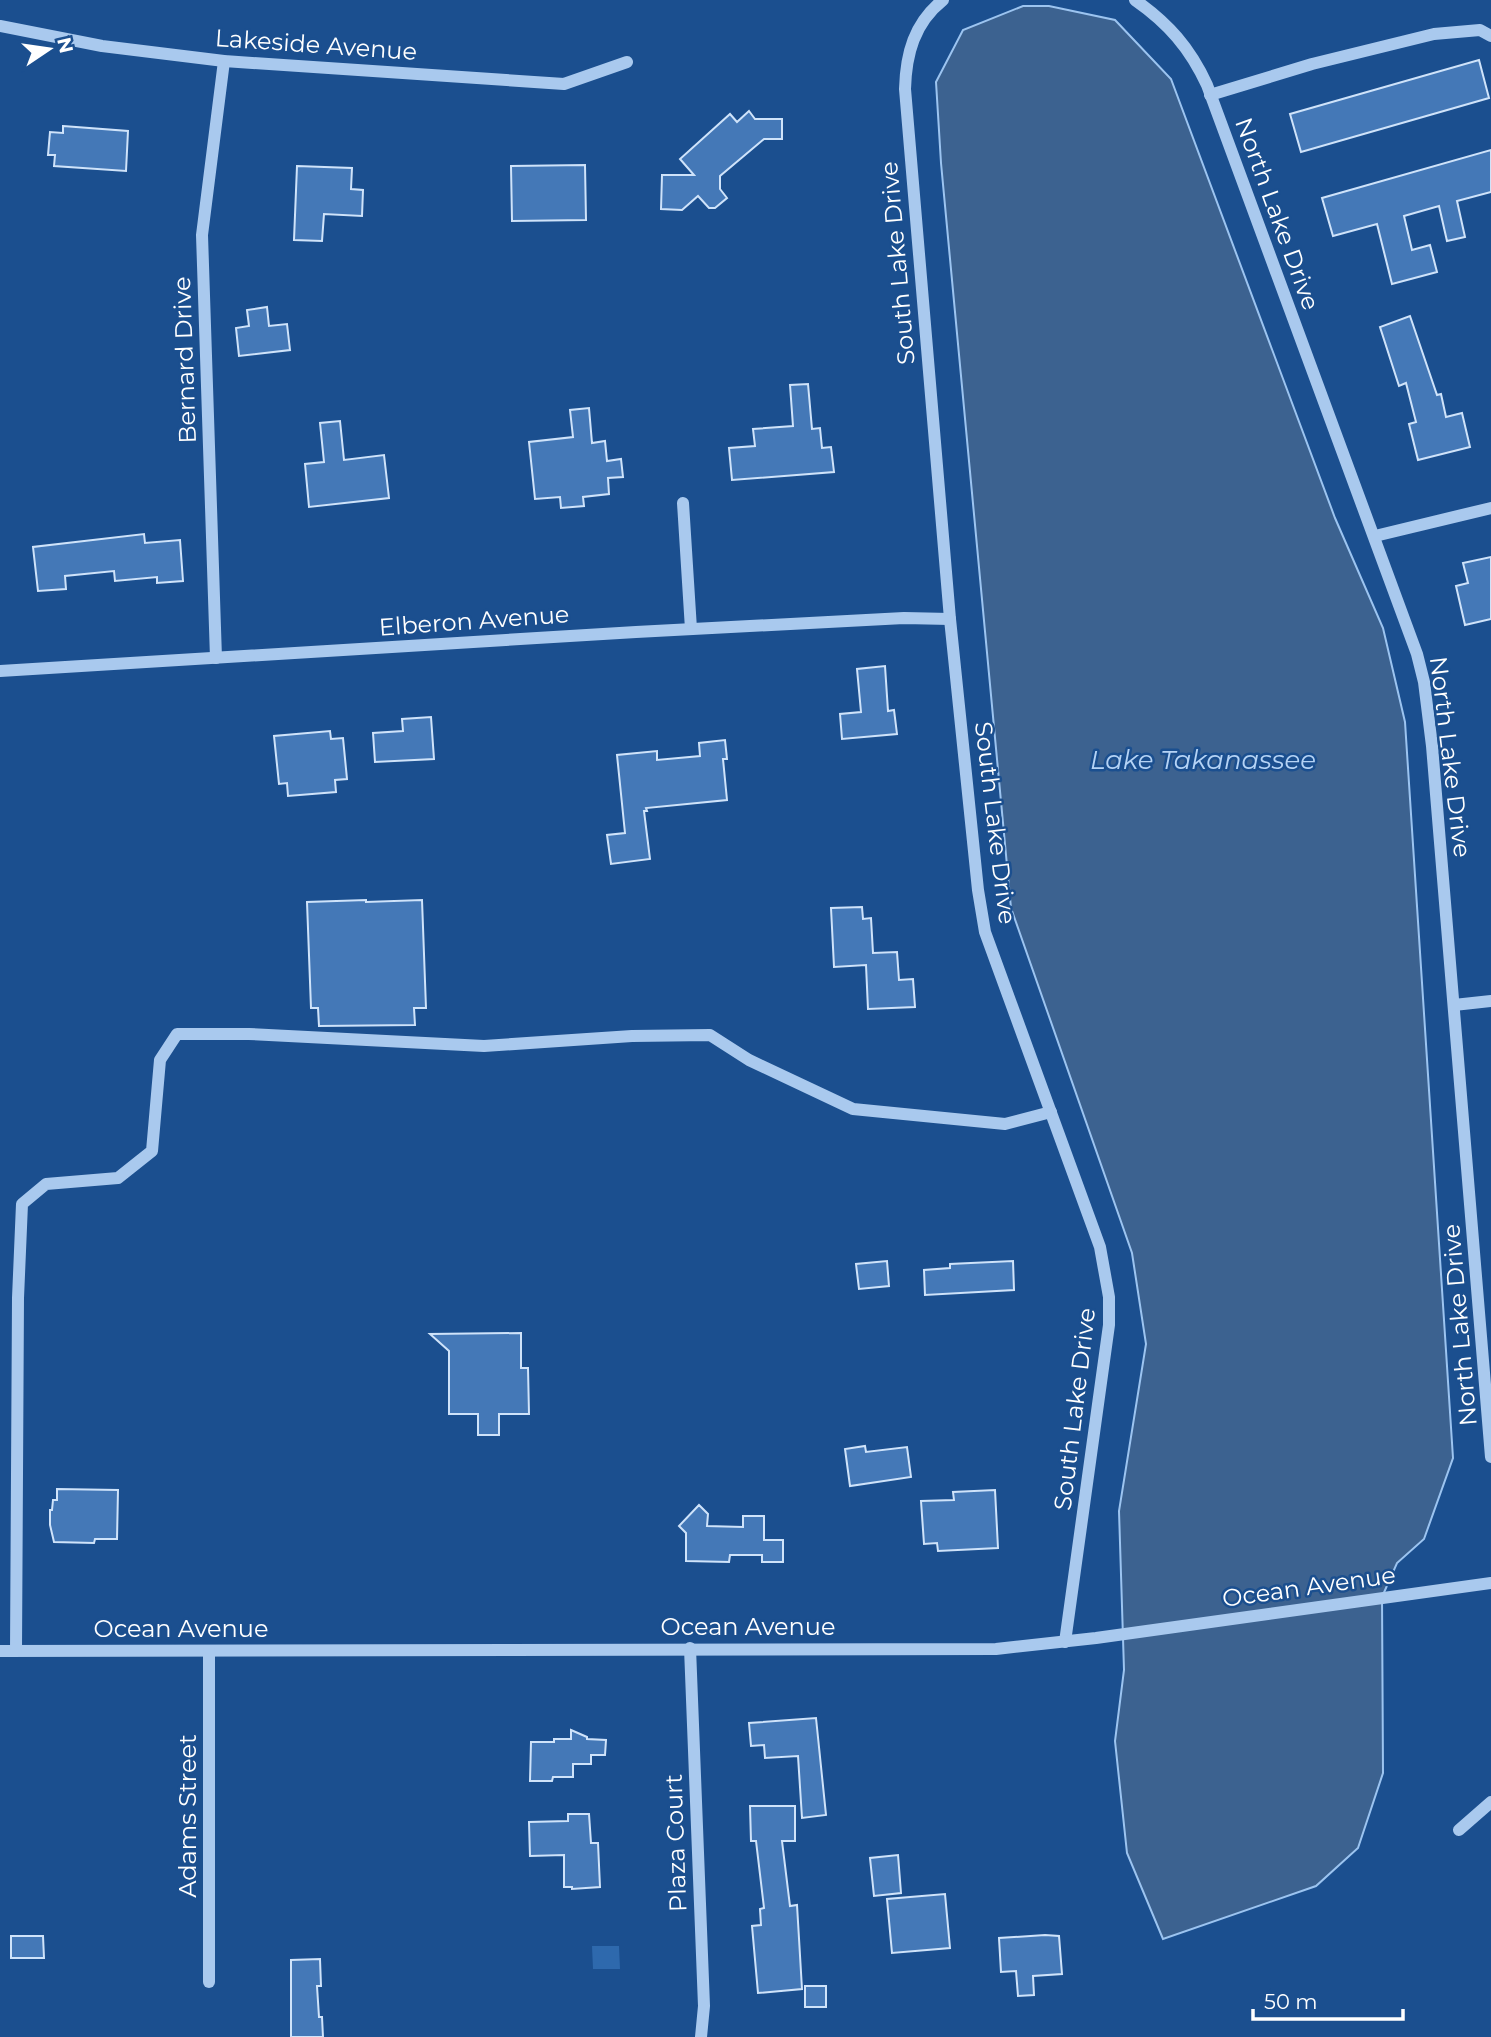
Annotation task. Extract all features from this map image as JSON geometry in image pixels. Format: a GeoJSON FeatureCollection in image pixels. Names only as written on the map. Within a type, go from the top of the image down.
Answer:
{"type":"FeatureCollection","features":[{"type":"Feature","properties":{"kind":"street","name":"South Lake Drive"},"geometry":{"type":"LineString","coordinates":[[943,0],[930,12],[912,40],[905,65],[905,89],[950,619],[978,890],[985,932],[1100,1247],[1109,1297],[1106,1353],[1065,1642]]}},
{"type":"Feature","properties":{"kind":"street","name":"North Lake Drive"},"geometry":{"type":"LineString","coordinates":[[1135,0],[1174,32],[1200,69],[1408,624],[1424,682],[1485,1302],[1491,1457]]}},
{"type":"Feature","properties":{"kind":"street","name":"Lakeside Avenue"},"geometry":{"type":"LineString","coordinates":[[0,26],[102,46],[224,61],[564,83],[627,62]]}},
{"type":"Feature","properties":{"kind":"street"},"geometry":{"type":"LineString","coordinates":[[1210,94],[1312,64],[1434,34],[1480,30],[1491,36]]}},
{"type":"Feature","properties":{"kind":"street","name":"Bernard Drive"},"geometry":{"type":"LineString","coordinates":[[216,658],[202,235],[224,61]]}},
{"type":"Feature","properties":{"kind":"street"},"geometry":{"type":"LineString","coordinates":[[683,503],[691,629]]}},
{"type":"Feature","properties":{"kind":"street"},"geometry":{"type":"LineString","coordinates":[[1375,536],[1491,508]]}},
{"type":"Feature","properties":{"kind":"street","name":"Elberon Avenue"},"geometry":{"type":"LineString","coordinates":[[0,670],[691,629],[904,618],[950,619]]}},
{"type":"Feature","properties":{"kind":"street"},"geometry":{"type":"LineString","coordinates":[[1454,1004],[1491,1002]]}},
{"type":"Feature","properties":{"kind":"street"},"geometry":{"type":"LineString","coordinates":[[16,1651],[18,1298],[22,1204],[46,1184],[118,1178],[152,1151],[160,1060],[177,1034],[248,1034],[484,1046],[632,1036],[710,1034],[749,1060],[853,1109],[1005,1124],[1051,1112]]}},
{"type":"Feature","properties":{"kind":"street","name":"Ocean Avenue"},"geometry":{"type":"LineString","coordinates":[[0,1651],[996,1649],[1065,1642],[1491,1583]]}},
{"type":"Feature","properties":{"kind":"street","name":"Plaza Court"},"geometry":{"type":"LineString","coordinates":[[690,1648],[704,2006],[701,2037]]}},
{"type":"Feature","properties":{"kind":"street","name":"Adams Street"},"geometry":{"type":"LineString","coordinates":[[209,1651],[209,1982]]}},
{"type":"Feature","properties":{"kind":"street"},"geometry":{"type":"LineString","coordinates":[[1458,1830],[1491,1801]]}},
{"type":"Feature","properties":{"kind":"shaded area"},"geometry":{"type":"Polygon","coordinates":[[[592,1946],[619,1946],[620,1969],[593,1969],[592,1946]]]}},
{"type":"Feature","properties":{"kind":"water","name":"Lake Takanassee"},"geometry":{"type":"Polygon","coordinates":[[[1023,6],[1049,6],[1115,20],[1171,79],[1335,518],[1383,628],[1405,722],[1453,1458],[1424,1539],[1397,1563],[1382,1597],[1383,1773],[1358,1848],[1316,1886],[1163,1939],[1127,1853],[1115,1741],[1124,1670],[1119,1511],[1146,1344],[1132,1253],[1011,908],[941,163],[936,82],[963,30],[1023,6]]]}},
{"type":"Feature","properties":{"kind":"building"},"geometry":{"type":"Polygon","coordinates":[[[1479,60],[1489,98],[1301,152],[1290,114],[1479,60]]]}},
{"type":"Feature","properties":{"kind":"building"},"geometry":{"type":"Polygon","coordinates":[[[749,111],[755,119],[782,119],[782,139],[764,139],[720,176],[720,189],[727,198],[715,208],[709,208],[698,196],[682,210],[661,209],[662,175],[694,175],[680,159],[730,114],[737,122],[749,111]]]}},
{"type":"Feature","properties":{"kind":"building"},"geometry":{"type":"Polygon","coordinates":[[[63,126],[128,131],[126,171],[54,166],[55,155],[48,155],[50,132],[63,133],[63,126]]]}},
{"type":"Feature","properties":{"kind":"building"},"geometry":{"type":"Polygon","coordinates":[[[1491,150],[1491,192],[1457,201],[1465,237],[1447,241],[1439,206],[1404,216],[1412,250],[1430,245],[1437,272],[1392,284],[1377,224],[1333,236],[1322,198],[1491,150]]]}},
{"type":"Feature","properties":{"kind":"building"},"geometry":{"type":"Polygon","coordinates":[[[585,165],[586,220],[512,221],[511,166],[585,165]]]}},
{"type":"Feature","properties":{"kind":"building"},"geometry":{"type":"Polygon","coordinates":[[[297,166],[352,168],[351,189],[363,190],[362,216],[324,214],[322,241],[294,240],[297,166]]]}},
{"type":"Feature","properties":{"kind":"building"},"geometry":{"type":"Polygon","coordinates":[[[267,307],[269,326],[287,324],[290,350],[239,356],[236,328],[249,326],[247,310],[267,307]]]}},
{"type":"Feature","properties":{"kind":"building"},"geometry":{"type":"Polygon","coordinates":[[[1410,316],[1437,395],[1441,394],[1446,417],[1462,413],[1470,447],[1418,460],[1409,424],[1416,422],[1406,383],[1399,386],[1380,327],[1410,316]]]}},
{"type":"Feature","properties":{"kind":"building"},"geometry":{"type":"Polygon","coordinates":[[[808,384],[812,429],[820,428],[822,448],[831,447],[834,472],[732,480],[729,448],[755,446],[753,429],[793,426],[790,385],[808,384]]]}},
{"type":"Feature","properties":{"kind":"building"},"geometry":{"type":"Polygon","coordinates":[[[589,408],[592,443],[605,441],[607,461],[621,459],[623,477],[608,478],[609,494],[583,497],[584,506],[561,508],[560,497],[535,499],[529,442],[573,437],[570,410],[589,408]]]}},
{"type":"Feature","properties":{"kind":"building"},"geometry":{"type":"Polygon","coordinates":[[[340,421],[344,460],[384,455],[389,498],[309,507],[305,464],[324,462],[320,423],[340,421]]]}},
{"type":"Feature","properties":{"kind":"building"},"geometry":{"type":"Polygon","coordinates":[[[144,534],[145,543],[180,540],[183,581],[157,583],[157,577],[115,581],[114,571],[65,576],[66,589],[38,591],[33,547],[144,534]]]}},
{"type":"Feature","properties":{"kind":"building"},"geometry":{"type":"Polygon","coordinates":[[[1491,557],[1491,619],[1465,625],[1456,586],[1468,583],[1463,563],[1491,557]]]}},
{"type":"Feature","properties":{"kind":"building"},"geometry":{"type":"Polygon","coordinates":[[[885,666],[888,711],[894,710],[897,734],[842,739],[840,714],[861,712],[857,669],[885,666]]]}},
{"type":"Feature","properties":{"kind":"building"},"geometry":{"type":"Polygon","coordinates":[[[431,717],[434,759],[375,762],[373,733],[403,731],[402,719],[431,717]]]}},
{"type":"Feature","properties":{"kind":"building"},"geometry":{"type":"Polygon","coordinates":[[[330,731],[331,739],[343,738],[347,779],[335,780],[336,792],[288,796],[287,783],[279,784],[274,736],[330,731]]]}},
{"type":"Feature","properties":{"kind":"building"},"geometry":{"type":"Polygon","coordinates":[[[725,740],[727,759],[723,759],[727,800],[646,808],[647,811],[644,811],[650,859],[611,864],[607,835],[625,833],[617,755],[657,751],[657,760],[700,756],[699,743],[725,740]]]}},
{"type":"Feature","properties":{"kind":"building"},"geometry":{"type":"Polygon","coordinates":[[[422,900],[426,1008],[414,1008],[415,1025],[319,1026],[318,1008],[311,1008],[307,902],[422,900]]]}},
{"type":"Feature","properties":{"kind":"building"},"geometry":{"type":"Polygon","coordinates":[[[862,907],[863,919],[871,918],[873,953],[897,952],[899,980],[913,979],[915,1007],[868,1009],[866,965],[834,967],[831,908],[862,907]]]}},
{"type":"Feature","properties":{"kind":"building"},"geometry":{"type":"Polygon","coordinates":[[[887,1261],[889,1286],[859,1289],[856,1264],[887,1261]]]}},
{"type":"Feature","properties":{"kind":"building"},"geometry":{"type":"Polygon","coordinates":[[[1013,1261],[1014,1290],[925,1295],[924,1270],[950,1268],[950,1264],[1013,1261]]]}},
{"type":"Feature","properties":{"kind":"building"},"geometry":{"type":"Polygon","coordinates":[[[521,1333],[521,1368],[528,1368],[529,1414],[499,1414],[499,1435],[478,1435],[478,1414],[449,1414],[449,1351],[430,1334],[521,1333]]]}},
{"type":"Feature","properties":{"kind":"building"},"geometry":{"type":"Polygon","coordinates":[[[865,1446],[866,1452],[907,1447],[911,1477],[850,1486],[845,1449],[865,1446]]]}},
{"type":"Feature","properties":{"kind":"building"},"geometry":{"type":"Polygon","coordinates":[[[57,1489],[118,1490],[117,1539],[95,1539],[94,1543],[54,1542],[50,1510],[53,1500],[57,1500],[57,1489]]]}},
{"type":"Feature","properties":{"kind":"building"},"geometry":{"type":"Polygon","coordinates":[[[995,1490],[998,1548],[938,1551],[937,1543],[924,1544],[921,1501],[954,1500],[953,1492],[995,1490]]]}},
{"type":"Feature","properties":{"kind":"building"},"geometry":{"type":"Polygon","coordinates":[[[699,1505],[708,1514],[707,1526],[743,1527],[743,1516],[764,1516],[764,1540],[783,1540],[783,1562],[762,1562],[762,1555],[730,1555],[729,1562],[686,1561],[686,1533],[679,1526],[699,1505]]]}},
{"type":"Feature","properties":{"kind":"building"},"geometry":{"type":"Polygon","coordinates":[[[816,1718],[826,1815],[802,1818],[798,1756],[765,1758],[764,1745],[751,1746],[749,1723],[816,1718]]]}},
{"type":"Feature","properties":{"kind":"building"},"geometry":{"type":"Polygon","coordinates":[[[571,1730],[587,1739],[606,1740],[605,1755],[591,1755],[591,1764],[573,1764],[573,1777],[530,1781],[531,1742],[571,1739],[571,1730]]]}},
{"type":"Feature","properties":{"kind":"building"},"geometry":{"type":"Polygon","coordinates":[[[750,1806],[795,1806],[795,1841],[782,1841],[790,1906],[797,1905],[802,1989],[758,1993],[752,1926],[761,1925],[760,1909],[764,1908],[756,1841],[751,1841],[750,1806]]]}},
{"type":"Feature","properties":{"kind":"building"},"geometry":{"type":"Polygon","coordinates":[[[568,1814],[589,1814],[591,1843],[598,1843],[600,1887],[564,1887],[564,1855],[530,1856],[529,1822],[568,1821],[568,1814]]]}},
{"type":"Feature","properties":{"kind":"building"},"geometry":{"type":"Polygon","coordinates":[[[898,1855],[901,1893],[874,1896],[870,1858],[898,1855]]]}},
{"type":"Feature","properties":{"kind":"building"},"geometry":{"type":"Polygon","coordinates":[[[945,1894],[950,1948],[892,1953],[887,1899],[945,1894]]]}},
{"type":"Feature","properties":{"kind":"building"},"geometry":{"type":"Polygon","coordinates":[[[11,1936],[43,1936],[44,1958],[11,1958],[11,1936]]]}},
{"type":"Feature","properties":{"kind":"building"},"geometry":{"type":"Polygon","coordinates":[[[1059,1936],[1062,1974],[1033,1976],[1034,1995],[1018,1996],[1016,1971],[1001,1972],[999,1938],[1059,1936]]]}},
{"type":"Feature","properties":{"kind":"building"},"geometry":{"type":"Polygon","coordinates":[[[320,1959],[321,1986],[317,1986],[323,2037],[291,2037],[291,1960],[320,1959]]]}},
{"type":"Feature","properties":{"kind":"building"},"geometry":{"type":"Polygon","coordinates":[[[805,1986],[826,1986],[826,2007],[805,2007],[805,1986]]]}}]}
